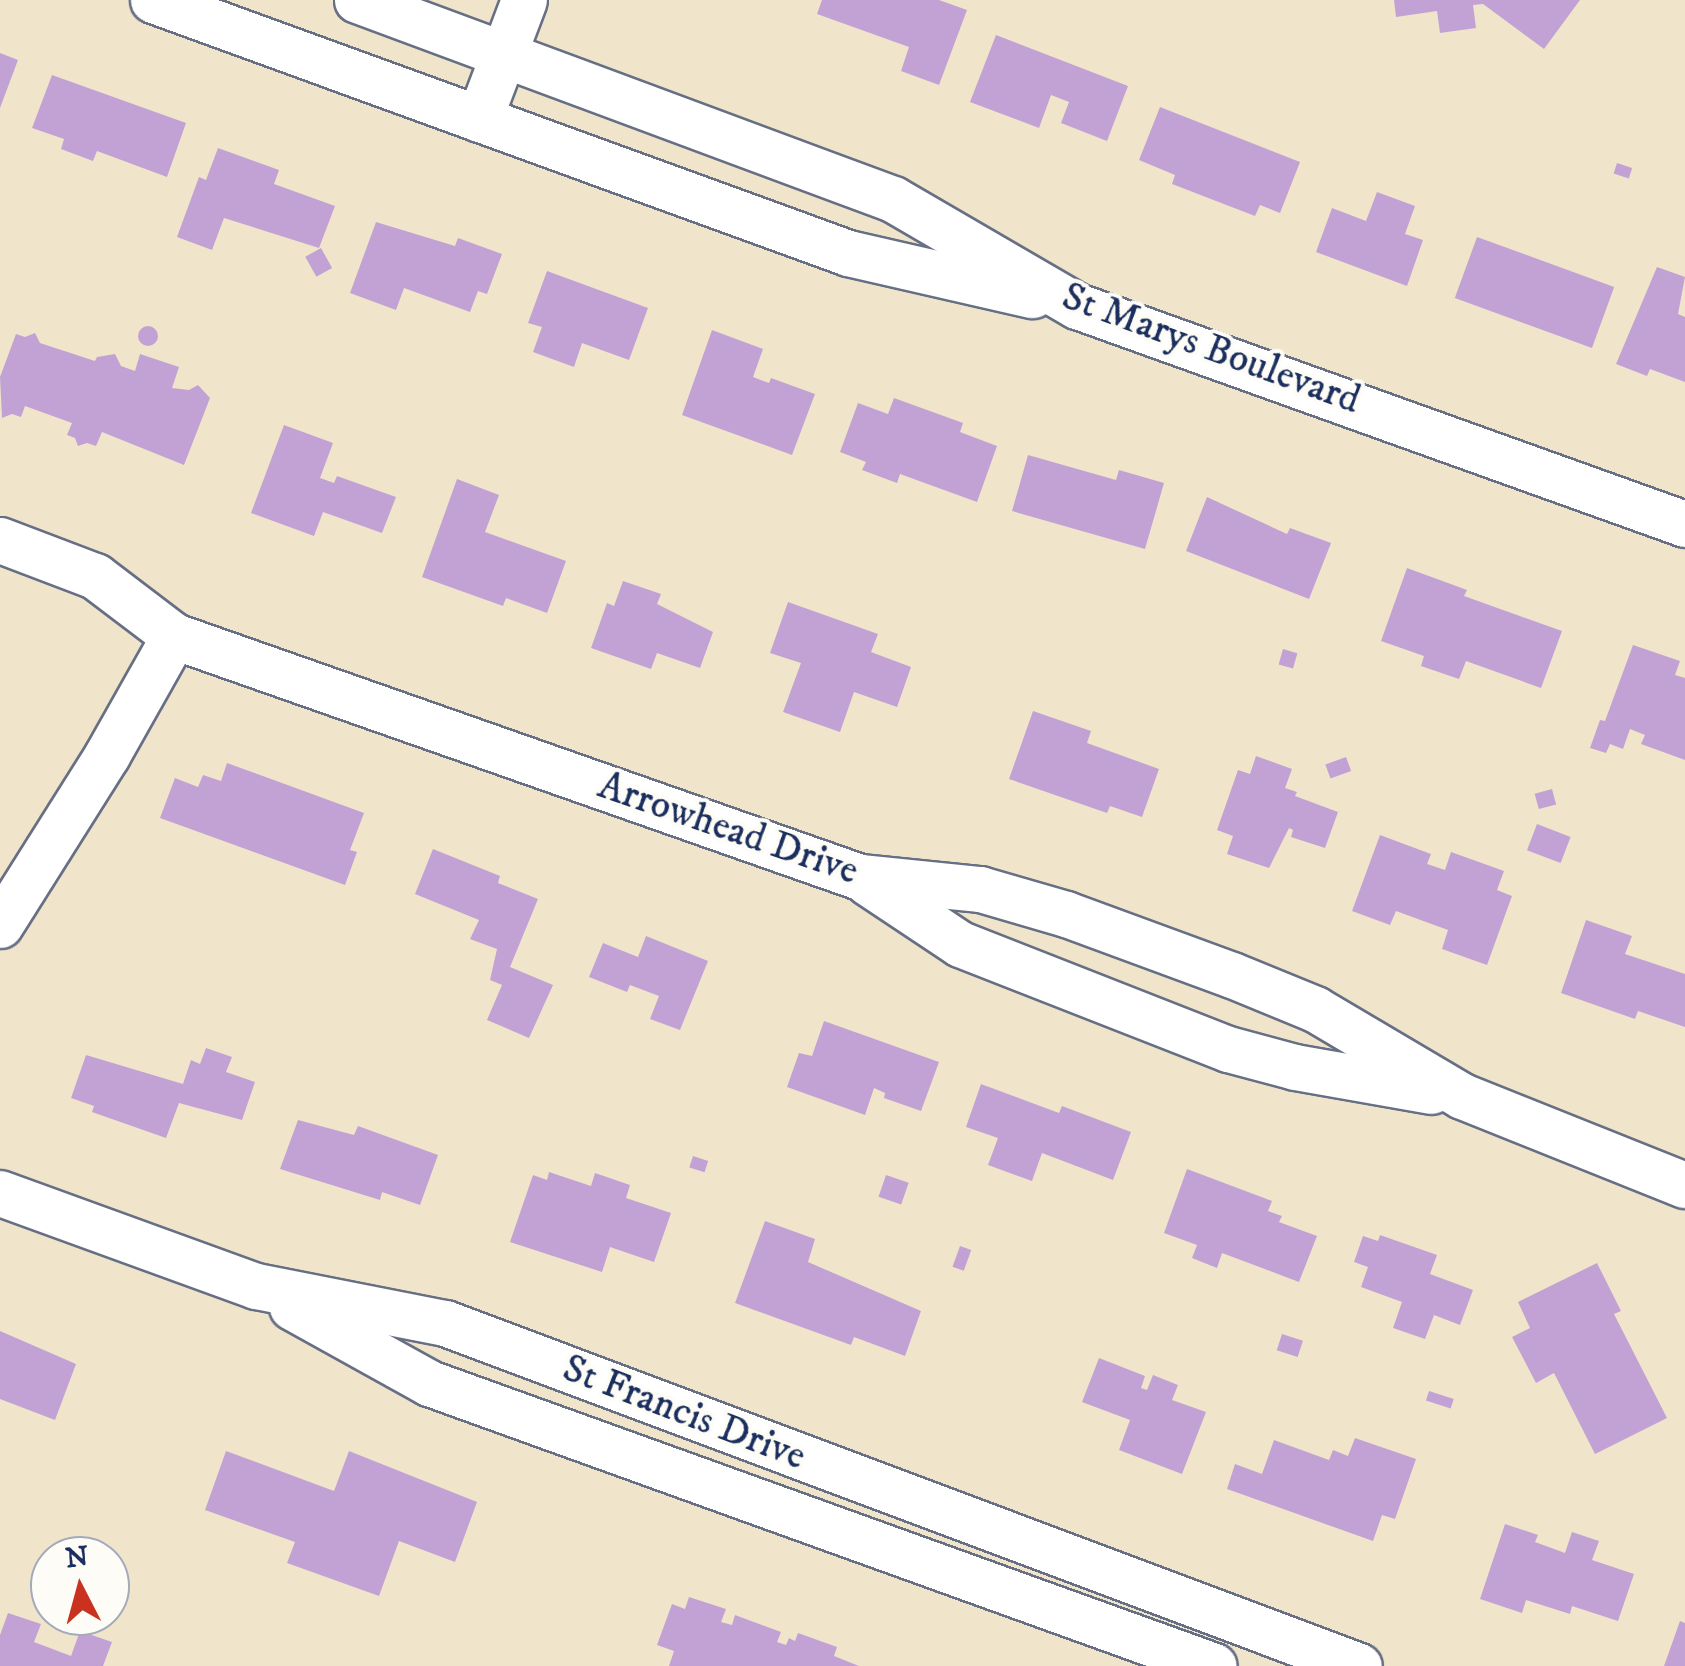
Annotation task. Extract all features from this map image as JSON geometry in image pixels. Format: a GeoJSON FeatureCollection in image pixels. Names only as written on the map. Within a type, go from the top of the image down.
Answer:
{"type":"FeatureCollection","features":[{"type":"Feature","properties":{"kind":"street"},"geometry":{"type":"LineString","coordinates":[[152,0],[848,253],[1078,306]]}},
{"type":"Feature","properties":{"kind":"street","name":"St Marys Boulevard"},"geometry":{"type":"LineString","coordinates":[[357,0],[893,199],[1078,306],[1685,524]]}},
{"type":"Feature","properties":{"kind":"street"},"geometry":{"type":"LineString","coordinates":[[480,119],[524,0]]}},
{"type":"Feature","properties":{"kind":"street","name":"Arrowhead Drive"},"geometry":{"type":"LineString","coordinates":[[0,540],[94,576],[174,636],[860,878],[980,889],[1153,945],[1315,1009],[1462,1096],[1685,1185]]}},
{"type":"Feature","properties":{"kind":"street"},"geometry":{"type":"LineString","coordinates":[[0,925],[107,755],[174,636]]}},
{"type":"Feature","properties":{"kind":"street"},"geometry":{"type":"LineString","coordinates":[[860,878],[960,944],[1228,1049],[1295,1066],[1462,1096]]}},
{"type":"Feature","properties":{"kind":"street","name":"St Francis Drive"},"geometry":{"type":"LineString","coordinates":[[0,1193],[256,1286],[445,1324],[1360,1666]]}},
{"type":"Feature","properties":{"kind":"street"},"geometry":{"type":"LineString","coordinates":[[256,1286],[429,1384],[1214,1666]]}},
{"type":"Feature","properties":{"kind":"building"},"geometry":{"type":"Polygon","coordinates":[[[822,0],[939,0],[967,10],[939,85],[901,71],[909,47],[817,14],[822,0]]]}},
{"type":"Feature","properties":{"kind":"building"},"geometry":{"type":"Polygon","coordinates":[[[1394,0],[1580,0],[1544,49],[1483,4],[1473,5],[1476,28],[1440,33],[1437,11],[1396,17],[1394,0]]]}},
{"type":"Feature","properties":{"kind":"building"},"geometry":{"type":"Polygon","coordinates":[[[996,35],[1128,86],[1107,141],[1061,123],[1069,102],[1051,95],[1039,128],[970,102],[996,35]]]}},
{"type":"Feature","properties":{"kind":"building"},"geometry":{"type":"Polygon","coordinates":[[[0,53],[18,60],[0,108],[0,53]]]}},
{"type":"Feature","properties":{"kind":"building"},"geometry":{"type":"Polygon","coordinates":[[[52,75],[186,123],[167,177],[97,151],[93,161],[61,149],[64,139],[32,128],[52,75]]]}},
{"type":"Feature","properties":{"kind":"building"},"geometry":{"type":"Polygon","coordinates":[[[1160,107],[1300,162],[1280,213],[1260,205],[1255,216],[1172,184],[1175,175],[1139,160],[1160,107]]]}},
{"type":"Feature","properties":{"kind":"building"},"geometry":{"type":"Polygon","coordinates":[[[218,148],[279,170],[274,184],[335,206],[319,248],[224,218],[212,250],[177,237],[199,177],[206,180],[218,148]]]}},
{"type":"Feature","properties":{"kind":"building"},"geometry":{"type":"Polygon","coordinates":[[[1617,163],[1632,168],[1629,178],[1614,173],[1617,163]]]}},
{"type":"Feature","properties":{"kind":"building"},"geometry":{"type":"Polygon","coordinates":[[[1377,192],[1415,206],[1405,234],[1423,240],[1407,286],[1316,252],[1332,208],[1366,221],[1377,192]]]}},
{"type":"Feature","properties":{"kind":"building"},"geometry":{"type":"Polygon","coordinates":[[[376,222],[455,246],[458,238],[502,254],[487,294],[478,291],[470,312],[404,288],[396,310],[350,293],[376,222]]]}},
{"type":"Feature","properties":{"kind":"building"},"geometry":{"type":"Polygon","coordinates":[[[1477,237],[1614,287],[1592,348],[1455,298],[1477,237]]]}},
{"type":"Feature","properties":{"kind":"building"},"geometry":{"type":"Polygon","coordinates":[[[321,248],[332,268],[316,277],[305,257],[321,248]]]}},
{"type":"Feature","properties":{"kind":"building"},"geometry":{"type":"Polygon","coordinates":[[[1657,267],[1685,277],[1678,314],[1685,317],[1685,382],[1650,369],[1647,376],[1616,364],[1657,267]]]}},
{"type":"Feature","properties":{"kind":"building"},"geometry":{"type":"Polygon","coordinates":[[[547,271],[648,308],[629,360],[582,343],[574,367],[533,352],[542,327],[528,323],[547,271]]]}},
{"type":"Feature","properties":{"kind":"building"},"geometry":{"type":"Polygon","coordinates":[[[144,326],[152,326],[158,336],[152,346],[144,346],[138,340],[138,332],[144,326]]]}},
{"type":"Feature","properties":{"kind":"building"},"geometry":{"type":"Polygon","coordinates":[[[712,330],[763,349],[753,377],[769,383],[771,378],[815,394],[792,455],[682,415],[712,330]]]}},
{"type":"Feature","properties":{"kind":"building"},"geometry":{"type":"Polygon","coordinates":[[[35,333],[40,343],[95,361],[97,357],[115,354],[121,366],[135,371],[140,354],[179,367],[172,388],[189,390],[198,385],[210,398],[184,465],[102,432],[96,446],[78,446],[75,438],[67,435],[72,423],[25,406],[21,417],[12,414],[2,418],[0,377],[16,334],[25,337],[35,333]]]}},
{"type":"Feature","properties":{"kind":"building"},"geometry":{"type":"Polygon","coordinates":[[[894,398],[963,423],[960,432],[997,446],[977,502],[900,474],[897,483],[862,470],[866,462],[840,452],[858,403],[888,414],[894,398]]]}},
{"type":"Feature","properties":{"kind":"building"},"geometry":{"type":"Polygon","coordinates":[[[284,425],[333,443],[320,478],[334,483],[337,476],[396,497],[382,533],[323,512],[314,536],[251,513],[284,425]]]}},
{"type":"Feature","properties":{"kind":"building"},"geometry":{"type":"Polygon","coordinates":[[[1028,455],[1116,480],[1119,470],[1164,483],[1145,549],[1012,511],[1028,455]]]}},
{"type":"Feature","properties":{"kind":"building"},"geometry":{"type":"Polygon","coordinates":[[[457,479],[499,495],[485,532],[566,561],[547,613],[506,598],[503,606],[422,577],[457,479]]]}},
{"type":"Feature","properties":{"kind":"building"},"geometry":{"type":"Polygon","coordinates":[[[1207,497],[1287,534],[1290,528],[1331,543],[1309,599],[1186,551],[1207,497]]]}},
{"type":"Feature","properties":{"kind":"building"},"geometry":{"type":"Polygon","coordinates":[[[1407,568],[1467,590],[1464,596],[1562,631],[1541,688],[1466,661],[1459,679],[1421,666],[1424,656],[1381,641],[1407,568]]]}},
{"type":"Feature","properties":{"kind":"building"},"geometry":{"type":"Polygon","coordinates":[[[623,581],[661,594],[657,604],[713,632],[700,668],[657,653],[651,669],[591,648],[607,603],[614,606],[623,581]]]}},
{"type":"Feature","properties":{"kind":"building"},"geometry":{"type":"Polygon","coordinates":[[[788,602],[878,634],[871,652],[911,667],[897,707],[854,692],[840,732],[783,712],[801,663],[770,653],[788,602]]]}},
{"type":"Feature","properties":{"kind":"building"},"geometry":{"type":"Polygon","coordinates":[[[1633,645],[1680,661],[1675,675],[1685,678],[1685,760],[1641,744],[1645,735],[1630,729],[1623,749],[1610,744],[1606,753],[1590,748],[1600,720],[1605,721],[1633,645]]]}},
{"type":"Feature","properties":{"kind":"building"},"geometry":{"type":"Polygon","coordinates":[[[1283,649],[1297,653],[1293,669],[1279,664],[1283,649]]]}},
{"type":"Feature","properties":{"kind":"building"},"geometry":{"type":"Polygon","coordinates":[[[1033,711],[1091,731],[1087,743],[1159,769],[1142,817],[1110,806],[1107,813],[1009,779],[1033,711]]]}},
{"type":"Feature","properties":{"kind":"building"},"geometry":{"type":"Polygon","coordinates":[[[1256,756],[1292,769],[1285,788],[1297,792],[1295,796],[1338,812],[1325,848],[1291,837],[1293,830],[1289,828],[1269,868],[1227,854],[1233,836],[1217,830],[1238,770],[1250,774],[1256,756]]]}},
{"type":"Feature","properties":{"kind":"building"},"geometry":{"type":"Polygon","coordinates":[[[1346,757],[1351,771],[1330,779],[1325,765],[1346,757]]]}},
{"type":"Feature","properties":{"kind":"building"},"geometry":{"type":"Polygon","coordinates":[[[227,763],[364,813],[350,850],[357,852],[345,885],[160,818],[175,778],[198,787],[203,775],[221,781],[227,763]]]}},
{"type":"Feature","properties":{"kind":"building"},"geometry":{"type":"Polygon","coordinates":[[[1552,789],[1556,804],[1539,809],[1535,794],[1552,789]]]}},
{"type":"Feature","properties":{"kind":"building"},"geometry":{"type":"Polygon","coordinates":[[[1537,824],[1571,837],[1561,863],[1527,850],[1537,824]]]}},
{"type":"Feature","properties":{"kind":"building"},"geometry":{"type":"Polygon","coordinates":[[[1380,835],[1431,854],[1427,864],[1445,870],[1451,852],[1504,871],[1497,890],[1512,896],[1487,965],[1442,949],[1448,930],[1396,911],[1390,925],[1352,911],[1380,835]]]}},
{"type":"Feature","properties":{"kind":"building"},"geometry":{"type":"Polygon","coordinates":[[[433,849],[500,876],[498,883],[538,899],[510,967],[553,985],[529,1038],[487,1020],[502,985],[490,980],[497,949],[470,939],[479,920],[415,894],[433,849]]]}},
{"type":"Feature","properties":{"kind":"building"},"geometry":{"type":"Polygon","coordinates":[[[1586,920],[1632,936],[1625,954],[1685,974],[1685,1027],[1638,1011],[1635,1019],[1561,993],[1586,920]]]}},
{"type":"Feature","properties":{"kind":"building"},"geometry":{"type":"Polygon","coordinates":[[[646,936],[708,961],[680,1030],[650,1019],[659,996],[630,985],[627,992],[589,977],[603,943],[638,957],[646,936]]]}},
{"type":"Feature","properties":{"kind":"building"},"geometry":{"type":"Polygon","coordinates":[[[824,1021],[939,1062],[921,1111],[884,1098],[885,1093],[874,1088],[865,1115],[787,1087],[799,1053],[812,1056],[824,1021]]]}},
{"type":"Feature","properties":{"kind":"building"},"geometry":{"type":"Polygon","coordinates":[[[206,1048],[232,1057],[226,1072],[255,1082],[242,1120],[179,1103],[166,1138],[92,1112],[94,1106],[71,1098],[86,1055],[183,1084],[191,1060],[200,1064],[206,1048]]]}},
{"type":"Feature","properties":{"kind":"building"},"geometry":{"type":"Polygon","coordinates":[[[981,1084],[1059,1113],[1062,1106],[1131,1132],[1113,1180],[1042,1153],[1032,1181],[988,1165],[998,1138],[966,1127],[981,1084]]]}},
{"type":"Feature","properties":{"kind":"building"},"geometry":{"type":"Polygon","coordinates":[[[298,1120],[354,1135],[358,1126],[438,1155],[420,1205],[382,1192],[380,1200],[280,1169],[298,1120]]]}},
{"type":"Feature","properties":{"kind":"building"},"geometry":{"type":"Polygon","coordinates":[[[693,1156],[708,1161],[705,1172],[689,1167],[693,1156]]]}},
{"type":"Feature","properties":{"kind":"building"},"geometry":{"type":"Polygon","coordinates":[[[1187,1169],[1272,1201],[1268,1211],[1282,1216],[1279,1222],[1317,1236],[1299,1282],[1222,1253],[1217,1268],[1192,1258],[1197,1245],[1164,1233],[1187,1169]]]}},
{"type":"Feature","properties":{"kind":"building"},"geometry":{"type":"Polygon","coordinates":[[[549,1172],[591,1186],[595,1173],[630,1185],[626,1198],[671,1213],[654,1262],[610,1247],[602,1272],[510,1242],[533,1175],[547,1180],[549,1172]]]}},
{"type":"Feature","properties":{"kind":"building"},"geometry":{"type":"Polygon","coordinates":[[[886,1175],[909,1183],[901,1205],[879,1197],[886,1175]]]}},
{"type":"Feature","properties":{"kind":"building"},"geometry":{"type":"Polygon","coordinates":[[[765,1221],[815,1239],[808,1262],[921,1311],[905,1356],[854,1337],[851,1345],[735,1303],[765,1221]]]}},
{"type":"Feature","properties":{"kind":"building"},"geometry":{"type":"Polygon","coordinates":[[[1380,1235],[1437,1255],[1430,1274],[1473,1290],[1460,1325],[1434,1315],[1425,1339],[1393,1328],[1402,1302],[1361,1287],[1368,1267],[1354,1262],[1363,1236],[1378,1241],[1380,1235]]]}},
{"type":"Feature","properties":{"kind":"building"},"geometry":{"type":"Polygon","coordinates":[[[960,1246],[971,1250],[964,1271],[952,1267],[960,1246]]]}},
{"type":"Feature","properties":{"kind":"building"},"geometry":{"type":"Polygon","coordinates":[[[1597,1263],[1621,1311],[1614,1314],[1667,1418],[1595,1454],[1554,1373],[1536,1383],[1512,1337],[1530,1328],[1518,1302],[1597,1263]]]}},
{"type":"Feature","properties":{"kind":"building"},"geometry":{"type":"Polygon","coordinates":[[[0,1331],[76,1364],[55,1420],[0,1399],[0,1331]]]}},
{"type":"Feature","properties":{"kind":"building"},"geometry":{"type":"Polygon","coordinates":[[[1282,1334],[1303,1341],[1298,1357],[1277,1350],[1282,1334]]]}},
{"type":"Feature","properties":{"kind":"building"},"geometry":{"type":"Polygon","coordinates":[[[1099,1358],[1145,1376],[1141,1388],[1147,1390],[1153,1375],[1178,1385],[1172,1400],[1206,1412],[1182,1474],[1119,1450],[1130,1420],[1082,1402],[1099,1358]]]}},
{"type":"Feature","properties":{"kind":"building"},"geometry":{"type":"Polygon","coordinates":[[[1429,1391],[1454,1399],[1451,1409],[1426,1401],[1429,1391]]]}},
{"type":"Feature","properties":{"kind":"building"},"geometry":{"type":"Polygon","coordinates":[[[1355,1438],[1416,1459],[1395,1519],[1382,1515],[1373,1541],[1227,1489],[1235,1464],[1262,1474],[1274,1440],[1329,1460],[1333,1450],[1348,1456],[1355,1438]]]}},
{"type":"Feature","properties":{"kind":"building"},"geometry":{"type":"Polygon","coordinates":[[[226,1451],[334,1491],[349,1451],[477,1502],[455,1562],[399,1541],[379,1596],[287,1563],[295,1542],[205,1510],[226,1451]]]}},
{"type":"Feature","properties":{"kind":"building"},"geometry":{"type":"Polygon","coordinates":[[[1505,1524],[1538,1535],[1535,1542],[1565,1553],[1572,1532],[1599,1541],[1592,1560],[1634,1574],[1618,1621],[1572,1606],[1570,1614],[1526,1600],[1522,1613],[1480,1599],[1505,1524]]]}},
{"type":"Feature","properties":{"kind":"building"},"geometry":{"type":"Polygon","coordinates":[[[689,1597],[726,1609],[721,1622],[732,1625],[735,1615],[781,1632],[777,1642],[786,1645],[789,1638],[795,1641],[798,1633],[837,1647],[834,1656],[859,1666],[669,1666],[674,1651],[657,1645],[672,1604],[685,1609],[689,1597]]]}},
{"type":"Feature","properties":{"kind":"building"},"geometry":{"type":"Polygon","coordinates":[[[8,1613],[30,1620],[30,1636],[36,1636],[34,1642],[71,1656],[78,1636],[112,1642],[103,1666],[0,1666],[0,1635],[8,1613]]]}},
{"type":"Feature","properties":{"kind":"building"},"geometry":{"type":"Polygon","coordinates":[[[1680,1621],[1685,1623],[1685,1666],[1664,1666],[1680,1621]]]}}]}
